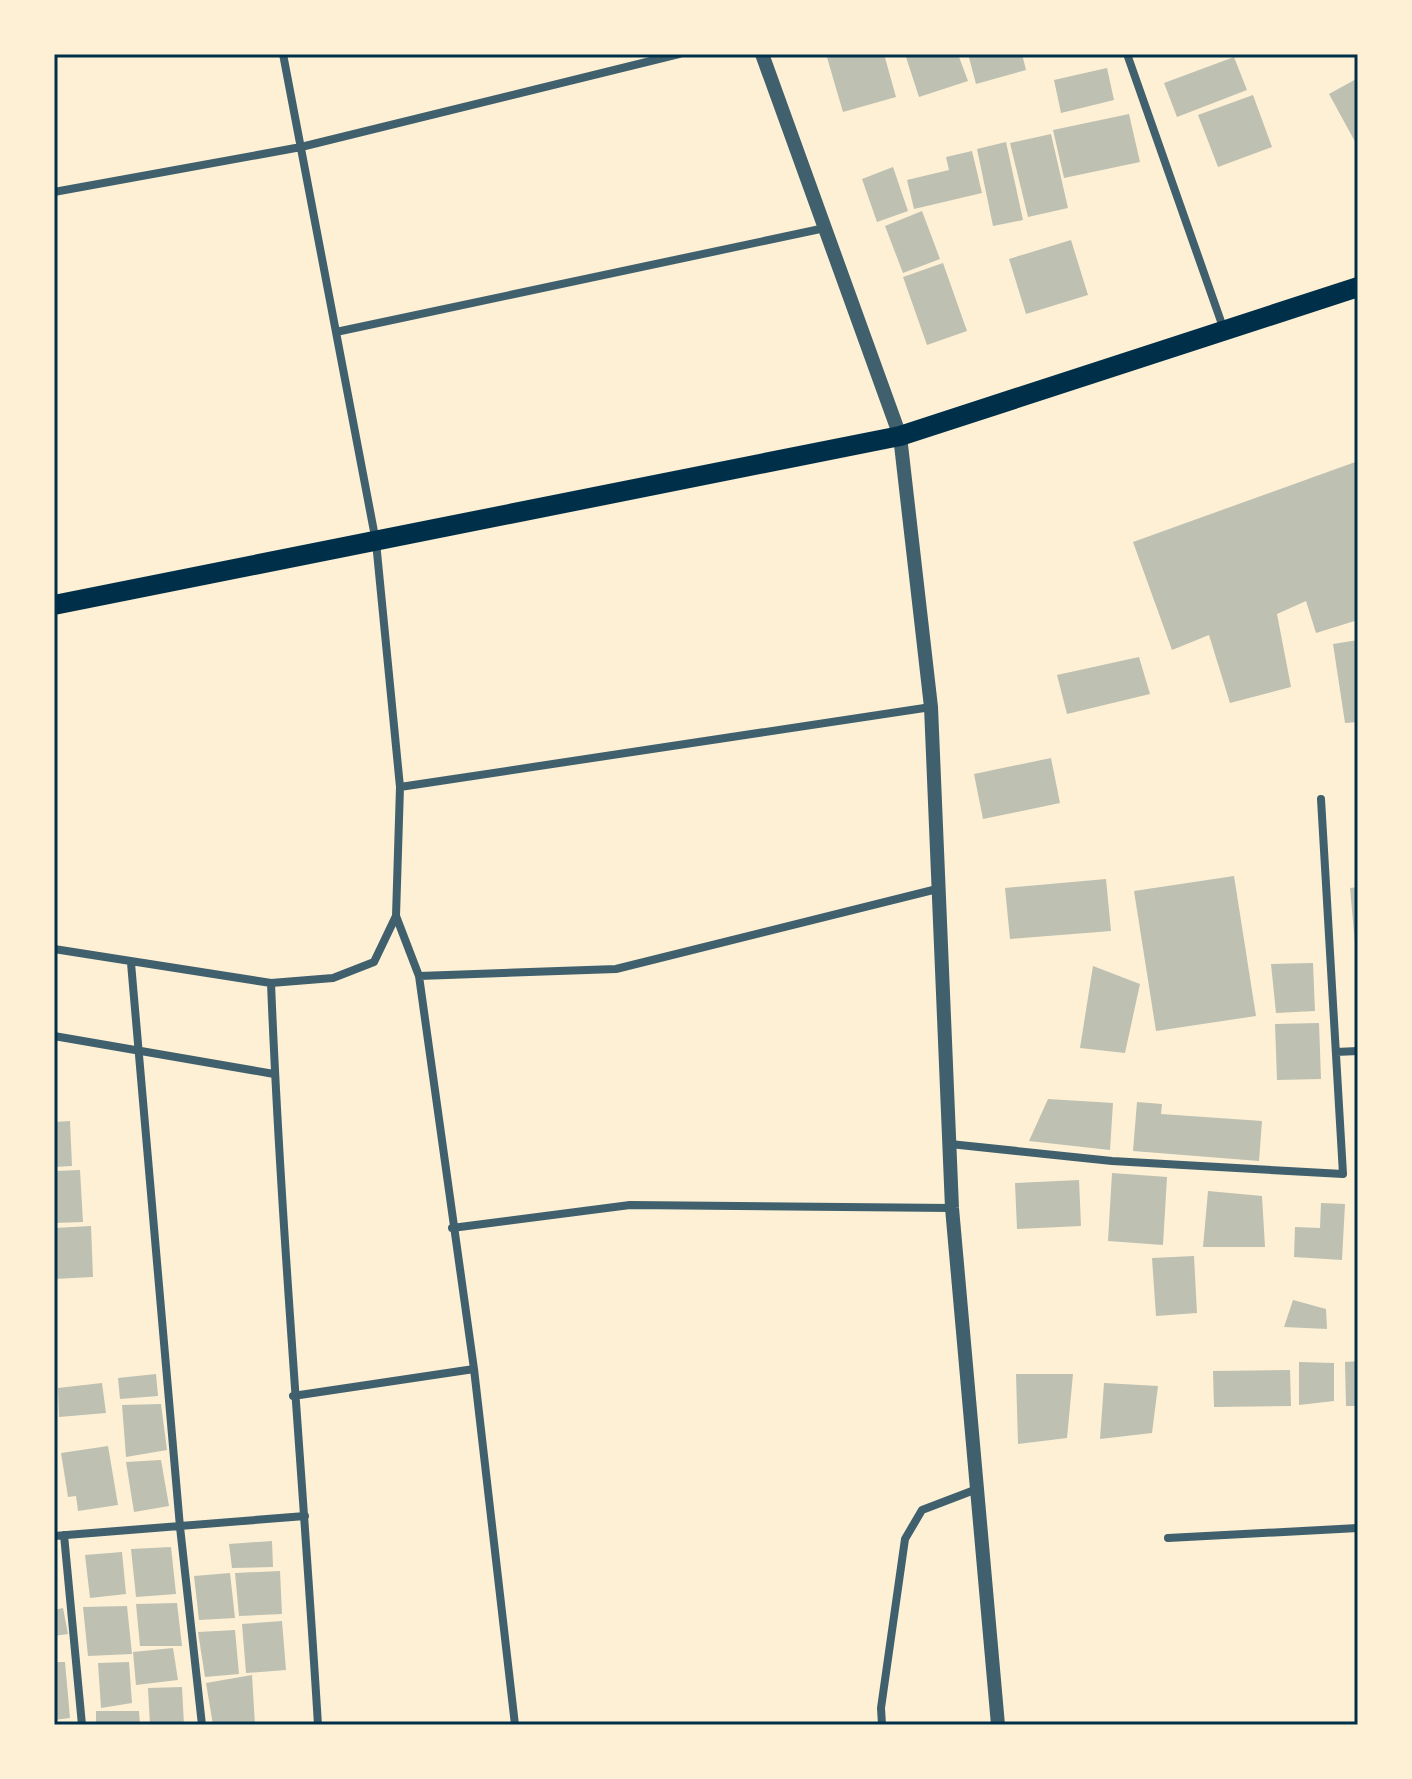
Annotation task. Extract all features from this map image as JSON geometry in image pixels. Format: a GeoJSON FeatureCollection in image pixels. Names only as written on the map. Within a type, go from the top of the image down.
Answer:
{"type":"FeatureCollection","features":[{"type":"Feature","properties":{"kind":"main road"},"geometry":{"type":"LineString","coordinates":[[54,605],[900,436],[1358,287]]}},
{"type":"Feature","properties":{"kind":"street"},"geometry":{"type":"LineString","coordinates":[[283,54],[376,542],[400,787],[396,916],[419,976],[474,1369],[515,1725]]}},
{"type":"Feature","properties":{"kind":"street"},"geometry":{"type":"LineString","coordinates":[[54,192],[301,147],[679,54]]}},
{"type":"Feature","properties":{"kind":"street"},"geometry":{"type":"LineString","coordinates":[[762,54],[900,436],[931,707],[952,1208],[998,1725]]}},
{"type":"Feature","properties":{"kind":"street"},"geometry":{"type":"LineString","coordinates":[[1127,54],[1225,330]]}},
{"type":"Feature","properties":{"kind":"street"},"geometry":{"type":"LineString","coordinates":[[336,332],[825,228]]}},
{"type":"Feature","properties":{"kind":"street"},"geometry":{"type":"LineString","coordinates":[[400,787],[931,707]]}},
{"type":"Feature","properties":{"kind":"street"},"geometry":{"type":"LineString","coordinates":[[950,1144],[1112,1161],[1343,1174],[1321,799]]}},
{"type":"Feature","properties":{"kind":"street"},"geometry":{"type":"LineString","coordinates":[[419,976],[616,969],[937,889]]}},
{"type":"Feature","properties":{"kind":"street"},"geometry":{"type":"LineString","coordinates":[[54,949],[271,983],[333,978],[374,962],[396,916]]}},
{"type":"Feature","properties":{"kind":"street"},"geometry":{"type":"LineString","coordinates":[[131,963],[180,1527],[202,1725]]}},
{"type":"Feature","properties":{"kind":"street"},"geometry":{"type":"LineString","coordinates":[[271,983],[293,1396],[305,1516],[318,1725]]}},
{"type":"Feature","properties":{"kind":"street"},"geometry":{"type":"LineString","coordinates":[[54,1036],[274,1074]]}},
{"type":"Feature","properties":{"kind":"street"},"geometry":{"type":"LineString","coordinates":[[1336,1052],[1358,1051]]}},
{"type":"Feature","properties":{"kind":"street"},"geometry":{"type":"LineString","coordinates":[[452,1228],[630,1205],[952,1208]]}},
{"type":"Feature","properties":{"kind":"street"},"geometry":{"type":"LineString","coordinates":[[293,1396],[474,1369]]}},
{"type":"Feature","properties":{"kind":"street"},"geometry":{"type":"LineString","coordinates":[[882,1725],[881,1708],[905,1539],[922,1510],[977,1489]]}},
{"type":"Feature","properties":{"kind":"street"},"geometry":{"type":"LineString","coordinates":[[82,1725],[59,1535],[305,1516]]}},
{"type":"Feature","properties":{"kind":"street"},"geometry":{"type":"LineString","coordinates":[[1168,1538],[1358,1528]]}},
{"type":"Feature","properties":{"kind":"building"},"geometry":{"type":"Polygon","coordinates":[[[826,54],[884,54],[896,97],[843,112],[826,54]]]}},
{"type":"Feature","properties":{"kind":"building"},"geometry":{"type":"Polygon","coordinates":[[[905,54],[958,54],[968,81],[919,97],[905,54]]]}},
{"type":"Feature","properties":{"kind":"building"},"geometry":{"type":"Polygon","coordinates":[[[968,54],[1022,54],[1026,70],[976,84],[968,54]]]}},
{"type":"Feature","properties":{"kind":"building"},"geometry":{"type":"Polygon","coordinates":[[[1234,57],[1247,90],[1177,117],[1164,83],[1234,57]]]}},
{"type":"Feature","properties":{"kind":"building"},"geometry":{"type":"Polygon","coordinates":[[[1107,68],[1114,100],[1061,113],[1054,80],[1107,68]]]}},
{"type":"Feature","properties":{"kind":"building"},"geometry":{"type":"Polygon","coordinates":[[[1358,78],[1358,147],[1329,94],[1358,78]]]}},
{"type":"Feature","properties":{"kind":"building"},"geometry":{"type":"Polygon","coordinates":[[[1253,95],[1272,147],[1218,167],[1198,115],[1253,95]]]}},
{"type":"Feature","properties":{"kind":"building"},"geometry":{"type":"Polygon","coordinates":[[[1129,114],[1140,162],[1064,178],[1053,130],[1129,114]]]}},
{"type":"Feature","properties":{"kind":"building"},"geometry":{"type":"Polygon","coordinates":[[[1051,134],[1068,208],[1028,217],[1010,143],[1051,134]]]}},
{"type":"Feature","properties":{"kind":"building"},"geometry":{"type":"Polygon","coordinates":[[[1006,142],[1023,220],[993,226],[977,149],[1006,142]]]}},
{"type":"Feature","properties":{"kind":"building"},"geometry":{"type":"Polygon","coordinates":[[[972,151],[982,193],[914,209],[907,180],[949,170],[946,157],[972,151]]]}},
{"type":"Feature","properties":{"kind":"building"},"geometry":{"type":"Polygon","coordinates":[[[893,167],[908,211],[877,222],[862,179],[893,167]]]}},
{"type":"Feature","properties":{"kind":"building"},"geometry":{"type":"Polygon","coordinates":[[[922,211],[940,259],[903,273],[885,226],[922,211]]]}},
{"type":"Feature","properties":{"kind":"building"},"geometry":{"type":"Polygon","coordinates":[[[1071,240],[1088,295],[1026,314],[1009,259],[1071,240]]]}},
{"type":"Feature","properties":{"kind":"building"},"geometry":{"type":"Polygon","coordinates":[[[943,263],[967,331],[927,345],[903,277],[943,263]]]}},
{"type":"Feature","properties":{"kind":"building"},"geometry":{"type":"Polygon","coordinates":[[[1358,461],[1358,620],[1316,633],[1306,601],[1277,614],[1291,687],[1230,703],[1209,635],[1172,650],[1133,542],[1358,461]]]}},
{"type":"Feature","properties":{"kind":"building"},"geometry":{"type":"Polygon","coordinates":[[[1358,640],[1358,722],[1345,723],[1333,644],[1358,640]]]}},
{"type":"Feature","properties":{"kind":"building"},"geometry":{"type":"Polygon","coordinates":[[[1139,657],[1150,694],[1067,714],[1057,675],[1139,657]]]}},
{"type":"Feature","properties":{"kind":"building"},"geometry":{"type":"Polygon","coordinates":[[[1051,758],[1060,803],[983,819],[974,774],[1051,758]]]}},
{"type":"Feature","properties":{"kind":"building"},"geometry":{"type":"Polygon","coordinates":[[[1234,876],[1256,1016],[1156,1031],[1134,891],[1234,876]]]}},
{"type":"Feature","properties":{"kind":"building"},"geometry":{"type":"Polygon","coordinates":[[[1106,879],[1111,931],[1010,939],[1005,888],[1106,879]]]}},
{"type":"Feature","properties":{"kind":"building"},"geometry":{"type":"Polygon","coordinates":[[[1358,887],[1358,944],[1355,944],[1350,888],[1358,887]]]}},
{"type":"Feature","properties":{"kind":"building"},"geometry":{"type":"Polygon","coordinates":[[[1313,963],[1315,1011],[1276,1013],[1271,964],[1313,963]]]}},
{"type":"Feature","properties":{"kind":"building"},"geometry":{"type":"Polygon","coordinates":[[[1093,966],[1140,984],[1125,1053],[1080,1048],[1093,966]]]}},
{"type":"Feature","properties":{"kind":"building"},"geometry":{"type":"Polygon","coordinates":[[[1319,1023],[1321,1079],[1277,1080],[1275,1024],[1319,1023]]]}},
{"type":"Feature","properties":{"kind":"building"},"geometry":{"type":"Polygon","coordinates":[[[1048,1099],[1113,1103],[1110,1150],[1029,1141],[1048,1099]]]}},
{"type":"Feature","properties":{"kind":"building"},"geometry":{"type":"Polygon","coordinates":[[[1137,1102],[1162,1104],[1161,1114],[1262,1121],[1259,1161],[1133,1151],[1137,1102]]]}},
{"type":"Feature","properties":{"kind":"building"},"geometry":{"type":"Polygon","coordinates":[[[70,1121],[72,1166],[54,1167],[54,1122],[70,1121]]]}},
{"type":"Feature","properties":{"kind":"building"},"geometry":{"type":"Polygon","coordinates":[[[80,1170],[83,1222],[54,1223],[54,1171],[80,1170]]]}},
{"type":"Feature","properties":{"kind":"building"},"geometry":{"type":"Polygon","coordinates":[[[1112,1173],[1167,1177],[1163,1245],[1108,1241],[1112,1173]]]}},
{"type":"Feature","properties":{"kind":"building"},"geometry":{"type":"Polygon","coordinates":[[[1079,1180],[1081,1226],[1017,1229],[1015,1183],[1079,1180]]]}},
{"type":"Feature","properties":{"kind":"building"},"geometry":{"type":"Polygon","coordinates":[[[1208,1191],[1262,1196],[1265,1247],[1203,1247],[1208,1191]]]}},
{"type":"Feature","properties":{"kind":"building"},"geometry":{"type":"Polygon","coordinates":[[[1321,1203],[1345,1204],[1342,1260],[1294,1257],[1295,1227],[1320,1228],[1321,1203]]]}},
{"type":"Feature","properties":{"kind":"building"},"geometry":{"type":"Polygon","coordinates":[[[91,1226],[93,1277],[54,1279],[54,1228],[91,1226]]]}},
{"type":"Feature","properties":{"kind":"building"},"geometry":{"type":"Polygon","coordinates":[[[1194,1256],[1197,1313],[1156,1316],[1152,1258],[1194,1256]]]}},
{"type":"Feature","properties":{"kind":"building"},"geometry":{"type":"Polygon","coordinates":[[[1293,1300],[1326,1309],[1327,1329],[1284,1327],[1293,1300]]]}},
{"type":"Feature","properties":{"kind":"building"},"geometry":{"type":"Polygon","coordinates":[[[1358,1361],[1358,1406],[1346,1406],[1345,1362],[1358,1361]]]}},
{"type":"Feature","properties":{"kind":"building"},"geometry":{"type":"Polygon","coordinates":[[[1299,1362],[1334,1363],[1334,1401],[1299,1405],[1299,1362]]]}},
{"type":"Feature","properties":{"kind":"building"},"geometry":{"type":"Polygon","coordinates":[[[1290,1370],[1291,1406],[1214,1407],[1213,1371],[1290,1370]]]}},
{"type":"Feature","properties":{"kind":"building"},"geometry":{"type":"Polygon","coordinates":[[[156,1374],[158,1396],[120,1399],[118,1378],[156,1374]]]}},
{"type":"Feature","properties":{"kind":"building"},"geometry":{"type":"Polygon","coordinates":[[[1016,1374],[1073,1374],[1067,1438],[1018,1444],[1016,1374]]]}},
{"type":"Feature","properties":{"kind":"building"},"geometry":{"type":"Polygon","coordinates":[[[102,1383],[106,1413],[59,1417],[58,1388],[102,1383]]]}},
{"type":"Feature","properties":{"kind":"building"},"geometry":{"type":"Polygon","coordinates":[[[1104,1383],[1158,1386],[1152,1433],[1100,1439],[1104,1383]]]}},
{"type":"Feature","properties":{"kind":"building"},"geometry":{"type":"Polygon","coordinates":[[[161,1404],[167,1450],[126,1457],[122,1405],[161,1404]]]}},
{"type":"Feature","properties":{"kind":"building"},"geometry":{"type":"Polygon","coordinates":[[[108,1446],[118,1505],[78,1511],[76,1496],[68,1497],[61,1453],[108,1446]]]}},
{"type":"Feature","properties":{"kind":"building"},"geometry":{"type":"Polygon","coordinates":[[[161,1460],[169,1506],[134,1512],[126,1462],[161,1460]]]}},
{"type":"Feature","properties":{"kind":"building"},"geometry":{"type":"Polygon","coordinates":[[[272,1541],[273,1567],[232,1568],[229,1544],[272,1541]]]}},
{"type":"Feature","properties":{"kind":"building"},"geometry":{"type":"Polygon","coordinates":[[[171,1547],[176,1594],[136,1597],[131,1549],[171,1547]]]}},
{"type":"Feature","properties":{"kind":"building"},"geometry":{"type":"Polygon","coordinates":[[[122,1552],[126,1594],[90,1598],[85,1555],[122,1552]]]}},
{"type":"Feature","properties":{"kind":"building"},"geometry":{"type":"Polygon","coordinates":[[[280,1571],[282,1614],[239,1616],[235,1573],[280,1571]]]}},
{"type":"Feature","properties":{"kind":"building"},"geometry":{"type":"Polygon","coordinates":[[[230,1573],[235,1618],[199,1620],[194,1576],[230,1573]]]}},
{"type":"Feature","properties":{"kind":"building"},"geometry":{"type":"Polygon","coordinates":[[[177,1603],[182,1646],[140,1646],[136,1604],[177,1603]]]}},
{"type":"Feature","properties":{"kind":"building"},"geometry":{"type":"Polygon","coordinates":[[[127,1606],[132,1654],[88,1656],[83,1607],[127,1606]]]}},
{"type":"Feature","properties":{"kind":"building"},"geometry":{"type":"Polygon","coordinates":[[[63,1608],[68,1634],[54,1636],[54,1610],[63,1608]]]}},
{"type":"Feature","properties":{"kind":"building"},"geometry":{"type":"Polygon","coordinates":[[[282,1621],[286,1670],[246,1673],[242,1624],[282,1621]]]}},
{"type":"Feature","properties":{"kind":"building"},"geometry":{"type":"Polygon","coordinates":[[[235,1630],[239,1674],[205,1677],[198,1632],[235,1630]]]}},
{"type":"Feature","properties":{"kind":"building"},"geometry":{"type":"Polygon","coordinates":[[[173,1648],[178,1680],[136,1685],[133,1652],[173,1648]]]}},
{"type":"Feature","properties":{"kind":"building"},"geometry":{"type":"Polygon","coordinates":[[[54,1662],[65,1662],[70,1718],[54,1720],[54,1662]]]}},
{"type":"Feature","properties":{"kind":"building"},"geometry":{"type":"Polygon","coordinates":[[[129,1662],[132,1703],[101,1708],[98,1663],[129,1662]]]}},
{"type":"Feature","properties":{"kind":"building"},"geometry":{"type":"Polygon","coordinates":[[[252,1675],[255,1725],[213,1725],[206,1683],[252,1675]]]}},
{"type":"Feature","properties":{"kind":"building"},"geometry":{"type":"Polygon","coordinates":[[[182,1687],[184,1725],[150,1725],[148,1688],[182,1687]]]}},
{"type":"Feature","properties":{"kind":"building"},"geometry":{"type":"Polygon","coordinates":[[[96,1711],[139,1711],[140,1725],[96,1725],[96,1711]]]}}]}
